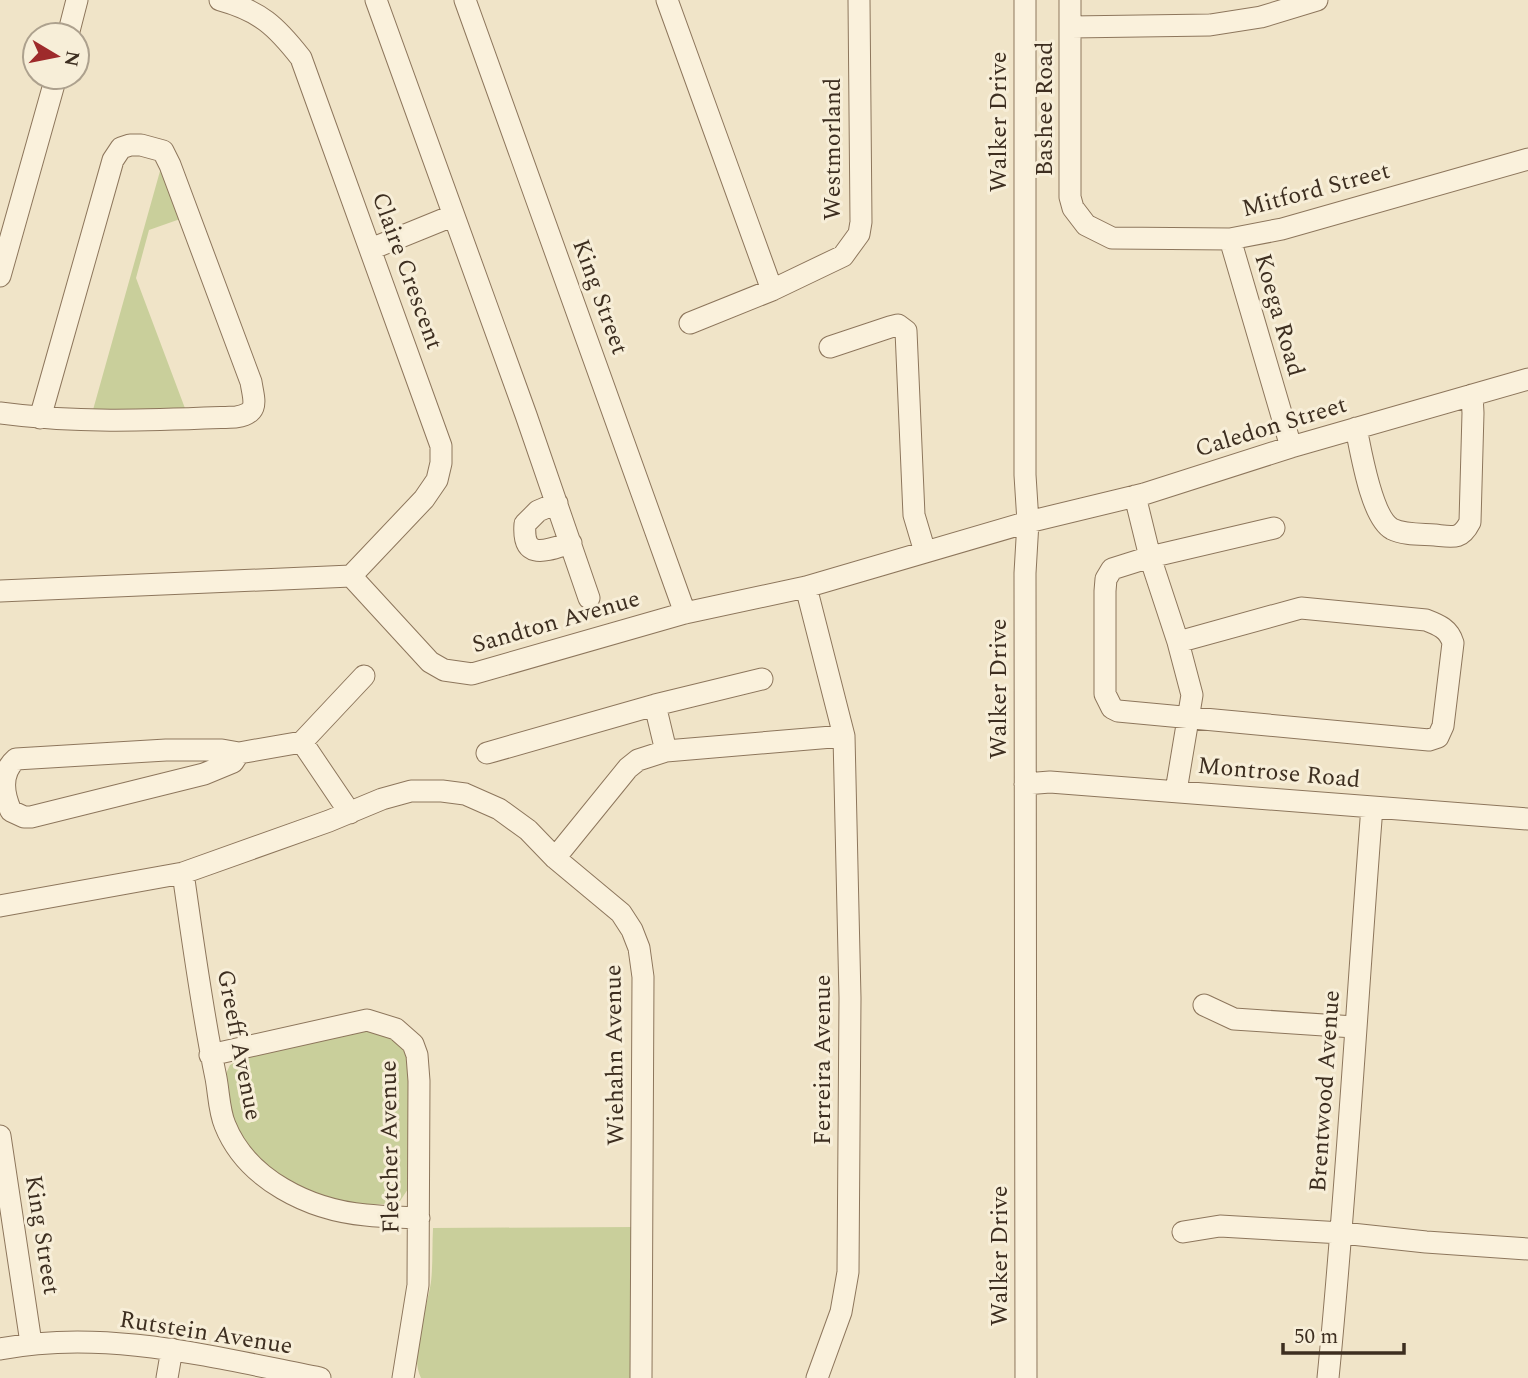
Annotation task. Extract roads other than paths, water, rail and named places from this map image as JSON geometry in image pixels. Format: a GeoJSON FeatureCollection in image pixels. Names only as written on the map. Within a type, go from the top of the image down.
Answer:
{"type":"FeatureCollection","features":[{"type":"Feature","properties":{"kind":"street"},"geometry":{"type":"LineString","coordinates":[[72,21],[77,0]]}},
{"type":"Feature","properties":{"kind":"street","name":"Claire Crescent"},"geometry":{"type":"LineString","coordinates":[[220,0],[257,13],[301,58],[441,446],[437,480],[424,499],[351,576]]}},
{"type":"Feature","properties":{"kind":"street"},"geometry":{"type":"LineString","coordinates":[[376,0],[589,598]]}},
{"type":"Feature","properties":{"kind":"street","name":"King Street"},"geometry":{"type":"LineString","coordinates":[[465,0],[685,613]]}},
{"type":"Feature","properties":{"kind":"street"},"geometry":{"type":"LineString","coordinates":[[667,0],[772,290]]}},
{"type":"Feature","properties":{"kind":"street","name":"Westmorland"},"geometry":{"type":"LineString","coordinates":[[690,323],[772,290],[843,256],[859,234],[859,0]]}},
{"type":"Feature","properties":{"kind":"street","name":"Walker Drive"},"geometry":{"type":"LineString","coordinates":[[1025,0],[1025,475],[1028,522],[1025,573],[1026,1378]]}},
{"type":"Feature","properties":{"kind":"street","name":"Bashee Road"},"geometry":{"type":"LineString","coordinates":[[1070,0],[1070,197],[1079,216]]}},
{"type":"Feature","properties":{"kind":"street"},"geometry":{"type":"LineString","coordinates":[[1072,27],[1210,25],[1261,18],[1317,0]]}},
{"type":"Feature","properties":{"kind":"street"},"geometry":{"type":"LineString","coordinates":[[0,276],[52,91]]}},
{"type":"Feature","properties":{"kind":"street"},"geometry":{"type":"LineString","coordinates":[[0,413],[40,418],[142,421],[236,416],[249,413],[255,405],[251,382],[170,165],[163,151],[152,146],[130,145],[121,148],[113,160],[40,418]]}},
{"type":"Feature","properties":{"kind":"street","name":"Mitford Street"},"geometry":{"type":"LineString","coordinates":[[1079,216],[1094,231],[1112,238],[1230,239],[1282,229],[1528,159]]}},
{"type":"Feature","properties":{"kind":"street"},"geometry":{"type":"LineString","coordinates":[[371,249],[453,216]]}},
{"type":"Feature","properties":{"kind":"street","name":"Koega Road"},"geometry":{"type":"LineString","coordinates":[[1230,239],[1291,447]]}},
{"type":"Feature","properties":{"kind":"street"},"geometry":{"type":"LineString","coordinates":[[830,347],[890,327],[898,326],[906,331],[914,515],[925,552]]}},
{"type":"Feature","properties":{"kind":"street","name":"Caledon Street"},"geometry":{"type":"LineString","coordinates":[[1028,522],[1135,496],[1291,447],[1528,379]]}},
{"type":"Feature","properties":{"kind":"street"},"geometry":{"type":"LineString","coordinates":[[1356,428],[1382,521],[1401,532],[1456,537],[1466,531],[1471,522],[1472,395]]}},
{"type":"Feature","properties":{"kind":"street"},"geometry":{"type":"LineString","coordinates":[[1135,496],[1150,557],[1192,695],[1176,791]]}},
{"type":"Feature","properties":{"kind":"street"},"geometry":{"type":"LineString","coordinates":[[557,503],[538,510],[525,524],[527,545],[533,550],[541,551],[571,543]]}},
{"type":"Feature","properties":{"kind":"street","name":"Sandton Avenue"},"geometry":{"type":"LineString","coordinates":[[351,576],[430,662],[444,670],[472,674],[685,613],[806,587],[1028,522]]}},
{"type":"Feature","properties":{"kind":"street"},"geometry":{"type":"LineString","coordinates":[[1178,642],[1301,608],[1426,620],[1444,627],[1451,635],[1453,643],[1441,733],[1434,739],[1188,718],[1118,711],[1112,708],[1106,699],[1106,579],[1112,569],[1150,557],[1274,528]]}},
{"type":"Feature","properties":{"kind":"street"},"geometry":{"type":"LineString","coordinates":[[0,592],[351,576]]}},
{"type":"Feature","properties":{"kind":"street","name":"Ferreira Avenue"},"geometry":{"type":"LineString","coordinates":[[806,587],[844,736],[850,998],[848,1272],[841,1312],[817,1378]]}},
{"type":"Feature","properties":{"kind":"street"},"geometry":{"type":"LineString","coordinates":[[239,753],[233,762],[204,774],[31,817],[11,811],[5,797],[6,771],[16,759],[166,750],[222,750],[239,753],[302,741],[363,676]]}},
{"type":"Feature","properties":{"kind":"street"},"geometry":{"type":"LineString","coordinates":[[488,752],[655,705],[762,679]]}},
{"type":"Feature","properties":{"kind":"street"},"geometry":{"type":"LineString","coordinates":[[655,705],[666,751]]}},
{"type":"Feature","properties":{"kind":"street"},"geometry":{"type":"LineString","coordinates":[[555,858],[628,768],[638,760],[666,751],[844,736]]}},
{"type":"Feature","properties":{"kind":"street"},"geometry":{"type":"LineString","coordinates":[[302,741],[350,813]]}},
{"type":"Feature","properties":{"kind":"street","name":"Montrose Road"},"geometry":{"type":"LineString","coordinates":[[1026,784],[1050,782],[1528,818]]}},
{"type":"Feature","properties":{"kind":"street","name":"Wiehahn Avenue"},"geometry":{"type":"LineString","coordinates":[[0,906],[183,873],[382,799],[411,791],[465,794],[499,810],[528,831],[555,858],[621,913],[639,948],[643,977],[641,1378]]}},
{"type":"Feature","properties":{"kind":"street","name":"Brentwood Avenue"},"geometry":{"type":"LineString","coordinates":[[1328,1378],[1342,1233],[1354,1027],[1372,807]]}},
{"type":"Feature","properties":{"kind":"street","name":"Greeff Avenue"},"geometry":{"type":"LineString","coordinates":[[183,873],[223,1123],[236,1148],[251,1167],[272,1182],[319,1205],[365,1215],[419,1218]]}},
{"type":"Feature","properties":{"kind":"street"},"geometry":{"type":"LineString","coordinates":[[1204,1005],[1234,1019],[1354,1027]]}},
{"type":"Feature","properties":{"kind":"street","name":"Fletcher Avenue"},"geometry":{"type":"LineString","coordinates":[[210,1055],[367,1020],[387,1025],[404,1034],[413,1044],[418,1055],[418,1284],[403,1378]]}},
{"type":"Feature","properties":{"kind":"street","name":"King Street"},"geometry":{"type":"LineString","coordinates":[[1,1145],[31,1343]]}},
{"type":"Feature","properties":{"kind":"street"},"geometry":{"type":"LineString","coordinates":[[1183,1232],[1220,1226],[1342,1233],[1528,1249]]}},
{"type":"Feature","properties":{"kind":"street","name":"Rutstein Avenue"},"geometry":{"type":"LineString","coordinates":[[0,1349],[31,1343],[133,1345],[172,1349],[320,1378]]}},
{"type":"Feature","properties":{"kind":"street"},"geometry":{"type":"LineString","coordinates":[[167,1378],[172,1349]]}}]}
